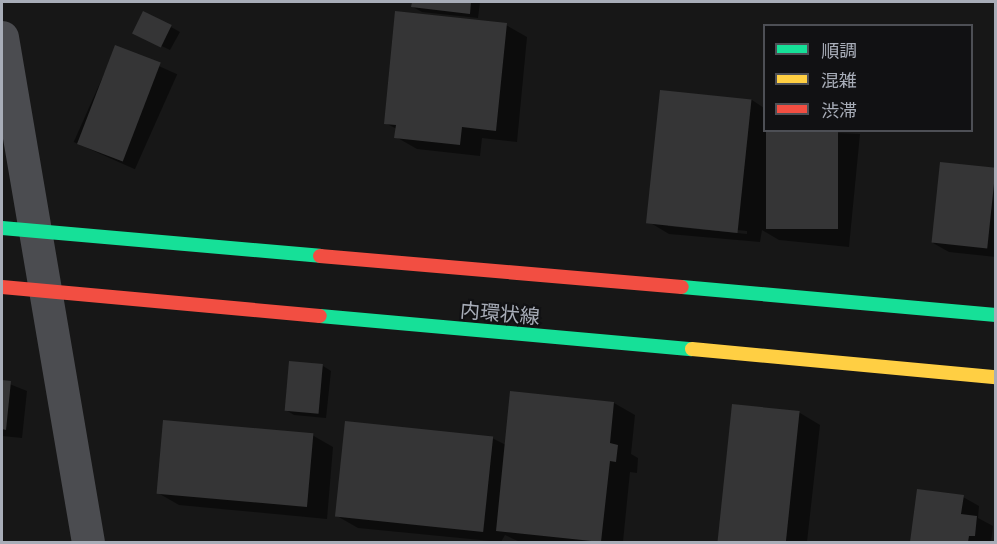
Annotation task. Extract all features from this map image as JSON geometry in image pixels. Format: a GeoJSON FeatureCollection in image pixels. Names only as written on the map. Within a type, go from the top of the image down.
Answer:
{"type":"FeatureCollection","features":[{"type":"Feature","properties":{"kind":"street"},"geometry":{"type":"LineString","coordinates":[[2,37],[17,230],[42,290],[88,543]]}},
{"type":"Feature","properties":{"kind":"street","name":"内環状線"},"geometry":{"type":"LineString","coordinates":[[17,230],[996,315]]}},
{"type":"Feature","properties":{"kind":"street","name":"内環状線"},"geometry":{"type":"LineString","coordinates":[[2,286],[996,377]]}},
{"type":"Feature","properties":{"kind":"building"},"geometry":{"type":"Polygon","coordinates":[[[412,2],[471,2],[470,14],[411,7],[412,2]]]}},
{"type":"Feature","properties":{"kind":"building"},"geometry":{"type":"Polygon","coordinates":[[[143,11],[172,25],[161,47],[132,33],[143,11]]]}},
{"type":"Feature","properties":{"kind":"building"},"geometry":{"type":"Polygon","coordinates":[[[395,11],[507,23],[496,131],[462,127],[460,145],[394,138],[396,125],[384,124],[395,11]]]}},
{"type":"Feature","properties":{"kind":"building"},"geometry":{"type":"Polygon","coordinates":[[[115,45],[161,63],[123,162],[77,144],[115,45]]]}},
{"type":"Feature","properties":{"kind":"building"},"geometry":{"type":"Polygon","coordinates":[[[660,90],[751,100],[737,233],[646,223],[660,90]]]}},
{"type":"Feature","properties":{"kind":"building"},"geometry":{"type":"Polygon","coordinates":[[[766,132],[838,132],[838,229],[766,229],[766,132]]]}},
{"type":"Feature","properties":{"kind":"building"},"geometry":{"type":"Polygon","coordinates":[[[940,162],[996,168],[987,248],[932,243],[940,162]]]}},
{"type":"Feature","properties":{"kind":"building"},"geometry":{"type":"Polygon","coordinates":[[[289,361],[323,364],[319,414],[285,411],[289,361]]]}},
{"type":"Feature","properties":{"kind":"building"},"geometry":{"type":"Polygon","coordinates":[[[2,380],[11,381],[6,430],[2,429],[2,380]]]}},
{"type":"Feature","properties":{"kind":"building"},"geometry":{"type":"Polygon","coordinates":[[[510,391],[614,402],[610,443],[618,445],[616,462],[610,461],[601,542],[496,531],[510,391]]]}},
{"type":"Feature","properties":{"kind":"building"},"geometry":{"type":"Polygon","coordinates":[[[732,404],[800,411],[786,542],[717,542],[732,404]]]}},
{"type":"Feature","properties":{"kind":"building"},"geometry":{"type":"Polygon","coordinates":[[[163,420],[313,433],[307,507],[157,494],[163,420]]]}},
{"type":"Feature","properties":{"kind":"building"},"geometry":{"type":"Polygon","coordinates":[[[345,421],[493,437],[483,532],[335,516],[345,421]]]}},
{"type":"Feature","properties":{"kind":"building"},"geometry":{"type":"Polygon","coordinates":[[[917,489],[964,495],[961,514],[977,516],[975,536],[969,536],[968,542],[910,542],[917,489]]]}},
{"type":"Feature","properties":{"kind":"traffic: fast"},"geometry":{"type":"LineString","coordinates":[[2,228],[320,256]]}},
{"type":"Feature","properties":{"kind":"traffic: fast"},"geometry":{"type":"LineString","coordinates":[[682,287],[996,315]]}},
{"type":"Feature","properties":{"kind":"traffic: fast"},"geometry":{"type":"LineString","coordinates":[[320,316],[692,349]]}},
{"type":"Feature","properties":{"kind":"traffic: slow"},"geometry":{"type":"LineString","coordinates":[[692,349],[996,377]]}},
{"type":"Feature","properties":{"kind":"traffic: jam"},"geometry":{"type":"LineString","coordinates":[[320,256],[682,287]]}},
{"type":"Feature","properties":{"kind":"traffic: jam"},"geometry":{"type":"LineString","coordinates":[[2,287],[320,316]]}}]}
